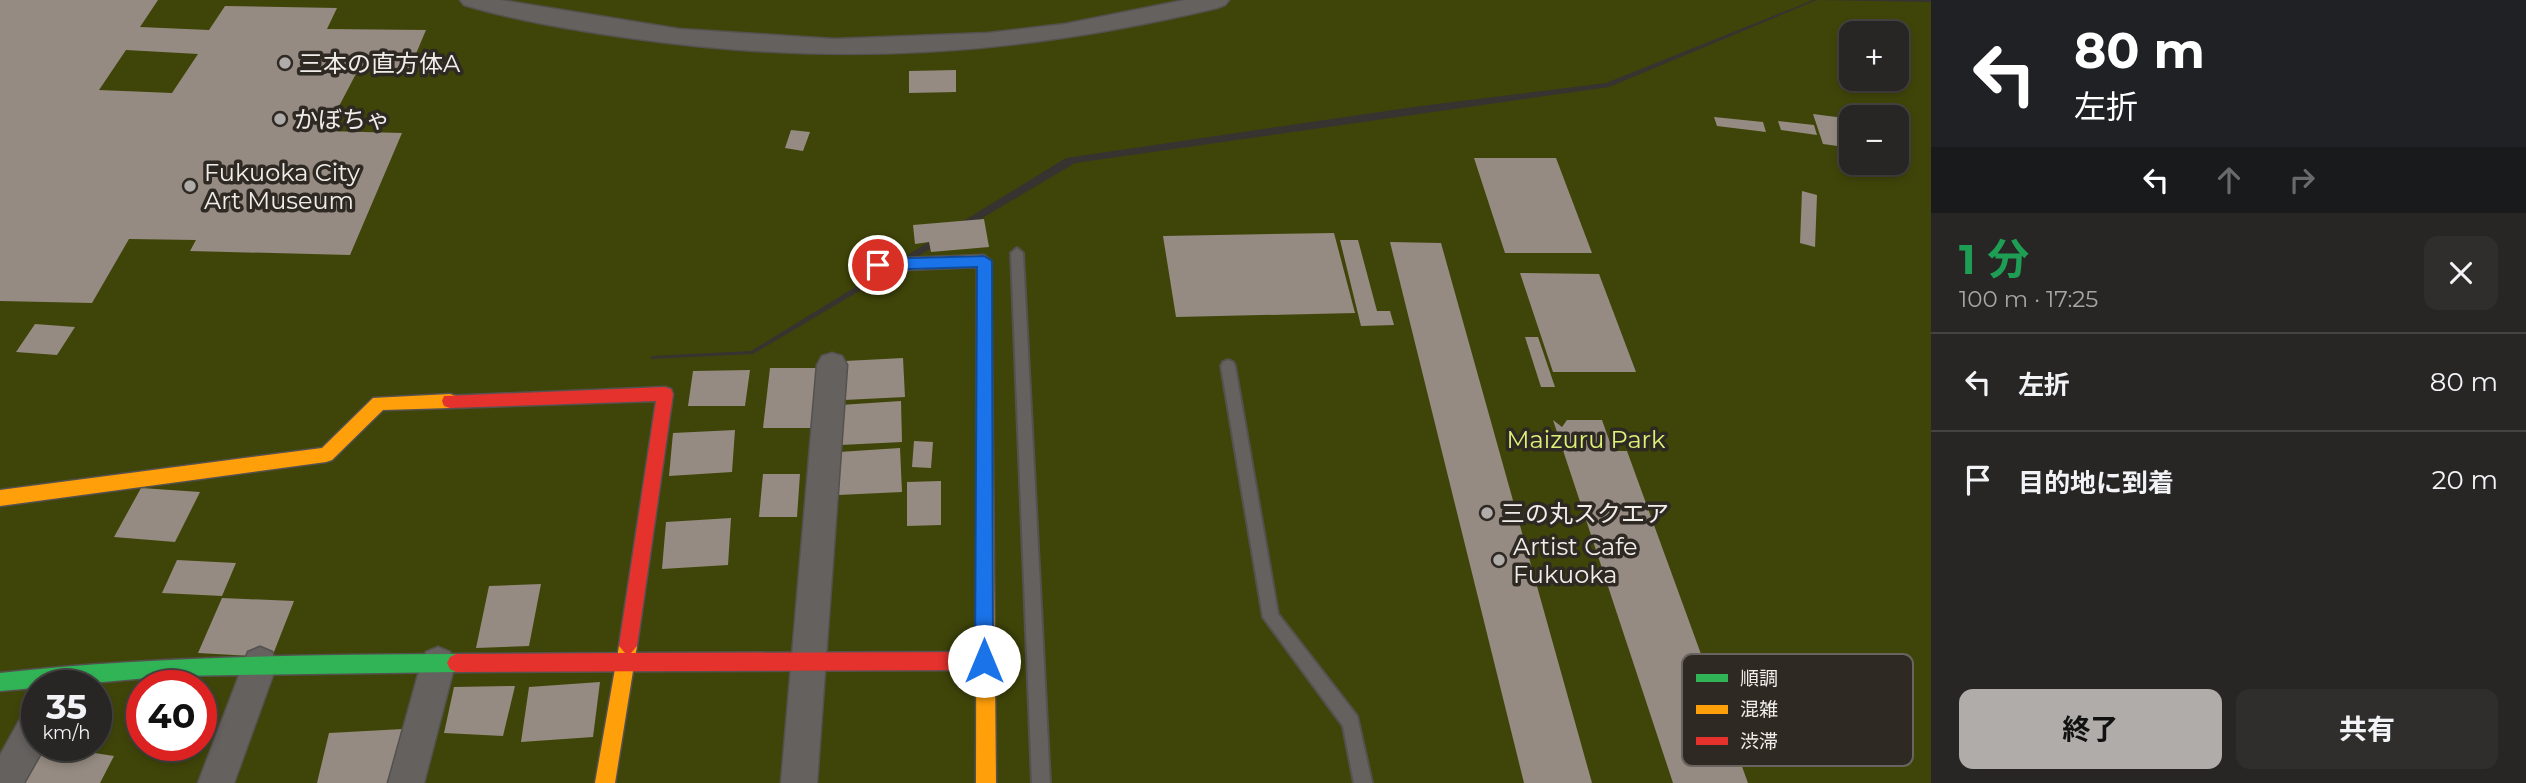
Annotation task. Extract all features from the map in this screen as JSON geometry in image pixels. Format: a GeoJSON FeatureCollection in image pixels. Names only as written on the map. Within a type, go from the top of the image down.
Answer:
{"type":"FeatureCollection","features":[{"type":"Feature","properties":{"kind":"street"},"geometry":{"type":"LineString","coordinates":[[472,0],[650,34],[747,45],[828,48],[910,47],[1073,32],[1217,0]]}},
{"type":"Feature","properties":{"kind":"street"},"geometry":{"type":"LineString","coordinates":[[878,265],[984,261],[986,783]]}},
{"type":"Feature","properties":{"kind":"street"},"geometry":{"type":"LineString","coordinates":[[799,783],[832,365]]}},
{"type":"Feature","properties":{"kind":"street"},"geometry":{"type":"LineString","coordinates":[[0,498],[326,455],[379,403],[664,394],[626,662],[605,783]]}},
{"type":"Feature","properties":{"kind":"street"},"geometry":{"type":"LineString","coordinates":[[112,675],[260,664],[984,661]]}},
{"type":"Feature","properties":{"kind":"street"},"geometry":{"type":"LineString","coordinates":[[216,783],[260,664]]}},
{"type":"Feature","properties":{"kind":"street"},"geometry":{"type":"LineString","coordinates":[[406,783],[438,664]]}},
{"type":"Feature","properties":{"kind":"street"},"geometry":{"type":"LineString","coordinates":[[0,682],[21,681]]}},
{"type":"Feature","properties":{"kind":"street"},"geometry":{"type":"LineString","coordinates":[[4,783],[21,753]]}},
{"type":"Feature","properties":{"kind":"lane"},"geometry":{"type":"LineString","coordinates":[[1017,253],[1041,783]]}},
{"type":"Feature","properties":{"kind":"lane"},"geometry":{"type":"LineString","coordinates":[[1228,366],[1270,617],[1351,722],[1363,783]]}},
{"type":"Feature","properties":{"kind":"green space","name":"Maizuru Park"},"geometry":{"type":"Polygon","coordinates":[[[0,0],[1813,0],[1606,83],[1421,106],[1066,158],[751,351],[652,356],[650,359],[753,354],[1075,163],[1609,87],[1817,0],[1931,2],[1931,783],[0,783],[0,0]]]}},
{"type":"Feature","properties":{"kind":"building","name":"Fukuoka City Art Museum"},"geometry":{"type":"Polygon","coordinates":[[[0,0],[158,0],[140,27],[209,30],[225,6],[337,8],[327,29],[426,30],[410,68],[359,68],[326,131],[402,133],[350,255],[190,251],[196,240],[129,239],[92,303],[0,301],[0,0]],[[126,50],[99,90],[172,93],[198,54],[126,50]]]}},
{"type":"Feature","properties":{"kind":"building"},"geometry":{"type":"Polygon","coordinates":[[[956,70],[956,92],[909,93],[909,71],[956,70]]]}},
{"type":"Feature","properties":{"kind":"building"},"geometry":{"type":"Polygon","coordinates":[[[1813,114],[1839,117],[1839,146],[1823,144],[1813,114]]]}},
{"type":"Feature","properties":{"kind":"building"},"geometry":{"type":"Polygon","coordinates":[[[1714,117],[1763,122],[1766,132],[1717,126],[1714,117]]]}},
{"type":"Feature","properties":{"kind":"building"},"geometry":{"type":"Polygon","coordinates":[[[1778,121],[1814,125],[1817,135],[1781,130],[1778,121]]]}},
{"type":"Feature","properties":{"kind":"building"},"geometry":{"type":"Polygon","coordinates":[[[791,130],[810,132],[803,151],[785,148],[791,130]]]}},
{"type":"Feature","properties":{"kind":"building"},"geometry":{"type":"Polygon","coordinates":[[[1474,158],[1556,158],[1592,253],[1505,253],[1474,158]]]}},
{"type":"Feature","properties":{"kind":"building"},"geometry":{"type":"Polygon","coordinates":[[[1802,191],[1817,195],[1815,247],[1800,243],[1802,191]]]}},
{"type":"Feature","properties":{"kind":"building"},"geometry":{"type":"Polygon","coordinates":[[[984,219],[989,247],[931,252],[929,242],[915,244],[913,225],[984,219]]]}},
{"type":"Feature","properties":{"kind":"building"},"geometry":{"type":"Polygon","coordinates":[[[1334,233],[1355,313],[1176,317],[1163,236],[1334,233]]]}},
{"type":"Feature","properties":{"kind":"building"},"geometry":{"type":"Polygon","coordinates":[[[1340,240],[1358,240],[1377,311],[1390,311],[1394,325],[1361,326],[1340,240]]]}},
{"type":"Feature","properties":{"kind":"building","name":"三の丸スクエア"},"geometry":{"type":"Polygon","coordinates":[[[1390,242],[1441,243],[1592,783],[1524,783],[1390,242]]]}},
{"type":"Feature","properties":{"kind":"building"},"geometry":{"type":"Polygon","coordinates":[[[1520,273],[1599,274],[1636,372],[1553,372],[1520,273]]]}},
{"type":"Feature","properties":{"kind":"building"},"geometry":{"type":"Polygon","coordinates":[[[35,324],[75,327],[57,355],[16,352],[35,324]]]}},
{"type":"Feature","properties":{"kind":"building"},"geometry":{"type":"Polygon","coordinates":[[[1525,337],[1538,337],[1555,387],[1541,387],[1525,337]]]}},
{"type":"Feature","properties":{"kind":"building"},"geometry":{"type":"Polygon","coordinates":[[[903,358],[905,397],[844,400],[845,361],[903,358]]]}},
{"type":"Feature","properties":{"kind":"building"},"geometry":{"type":"Polygon","coordinates":[[[770,368],[817,368],[812,428],[763,428],[770,368]]]}},
{"type":"Feature","properties":{"kind":"building"},"geometry":{"type":"Polygon","coordinates":[[[750,370],[745,406],[688,406],[693,371],[750,370]]]}},
{"type":"Feature","properties":{"kind":"building"},"geometry":{"type":"Polygon","coordinates":[[[901,401],[902,442],[840,445],[840,405],[901,401]]]}},
{"type":"Feature","properties":{"kind":"building"},"geometry":{"type":"Polygon","coordinates":[[[1553,420],[1562,427],[1567,420],[1602,420],[1613,451],[1627,451],[1701,654],[1682,654],[1682,766],[1742,766],[1748,783],[1673,783],[1553,420]]]}},
{"type":"Feature","properties":{"kind":"building"},"geometry":{"type":"Polygon","coordinates":[[[735,430],[732,472],[669,476],[673,433],[735,430]]]}},
{"type":"Feature","properties":{"kind":"building"},"geometry":{"type":"Polygon","coordinates":[[[914,441],[933,442],[931,468],[912,467],[914,441]]]}},
{"type":"Feature","properties":{"kind":"building"},"geometry":{"type":"Polygon","coordinates":[[[900,448],[902,492],[838,495],[839,452],[900,448]]]}},
{"type":"Feature","properties":{"kind":"building"},"geometry":{"type":"Polygon","coordinates":[[[763,474],[800,474],[797,517],[759,517],[763,474]]]}},
{"type":"Feature","properties":{"kind":"building"},"geometry":{"type":"Polygon","coordinates":[[[941,481],[941,525],[907,526],[907,482],[941,481]]]}},
{"type":"Feature","properties":{"kind":"building"},"geometry":{"type":"Polygon","coordinates":[[[141,488],[200,492],[175,542],[114,537],[141,488]]]}},
{"type":"Feature","properties":{"kind":"building"},"geometry":{"type":"Polygon","coordinates":[[[731,518],[728,565],[662,569],[666,522],[731,518]]]}},
{"type":"Feature","properties":{"kind":"building"},"geometry":{"type":"Polygon","coordinates":[[[177,560],[236,563],[222,596],[162,593],[177,560]]]}},
{"type":"Feature","properties":{"kind":"building"},"geometry":{"type":"Polygon","coordinates":[[[541,584],[529,646],[476,648],[489,586],[541,584]]]}},
{"type":"Feature","properties":{"kind":"building"},"geometry":{"type":"Polygon","coordinates":[[[222,598],[294,601],[272,657],[198,653],[222,598]]]}},
{"type":"Feature","properties":{"kind":"building"},"geometry":{"type":"Polygon","coordinates":[[[600,682],[593,737],[521,742],[529,687],[600,682]]]}},
{"type":"Feature","properties":{"kind":"building"},"geometry":{"type":"Polygon","coordinates":[[[515,686],[503,736],[444,733],[454,687],[515,686]]]}},
{"type":"Feature","properties":{"kind":"building"},"geometry":{"type":"Polygon","coordinates":[[[403,729],[391,783],[317,783],[329,733],[403,729]]]}},
{"type":"Feature","properties":{"kind":"building"},"geometry":{"type":"Polygon","coordinates":[[[37,761],[111,761],[100,783],[24,783],[37,761]]]}},
{"type":"Feature","properties":{"kind":"traffic: fast"},"geometry":{"type":"LineString","coordinates":[[0,682],[171,667],[456,663]]}},
{"type":"Feature","properties":{"kind":"traffic: slow"},"geometry":{"type":"LineString","coordinates":[[878,265],[984,261],[986,783]]}},
{"type":"Feature","properties":{"kind":"traffic: slow"},"geometry":{"type":"LineString","coordinates":[[0,498],[326,455],[379,403],[450,401]]}},
{"type":"Feature","properties":{"kind":"traffic: slow"},"geometry":{"type":"LineString","coordinates":[[605,783],[628,646]]}},
{"type":"Feature","properties":{"kind":"traffic: jam"},"geometry":{"type":"LineString","coordinates":[[450,401],[665,394],[628,646]]}},
{"type":"Feature","properties":{"kind":"traffic: jam"},"geometry":{"type":"LineString","coordinates":[[456,663],[984,661]]}},
{"type":"Feature","properties":{"kind":"place","name":"三本の直方体A"},"geometry":{"type":"Point","coordinates":[285,63]}},
{"type":"Feature","properties":{"kind":"place","name":"かぼちゃ"},"geometry":{"type":"Point","coordinates":[280,119]}},
{"type":"Feature","properties":{"kind":"place","name":"Fukuoka City Art Museum"},"geometry":{"type":"Point","coordinates":[190,186]}},
{"type":"Feature","properties":{"kind":"place","name":"三の丸スクエア"},"geometry":{"type":"Point","coordinates":[1487,513]}},
{"type":"Feature","properties":{"kind":"place","name":"Artist Cafe Fukuoka"},"geometry":{"type":"Point","coordinates":[1499,560]}},
{"type":"Feature","properties":{"kind":"route"},"geometry":{"type":"LineString","coordinates":[[878,265],[984,261],[984,661]]}}]}
